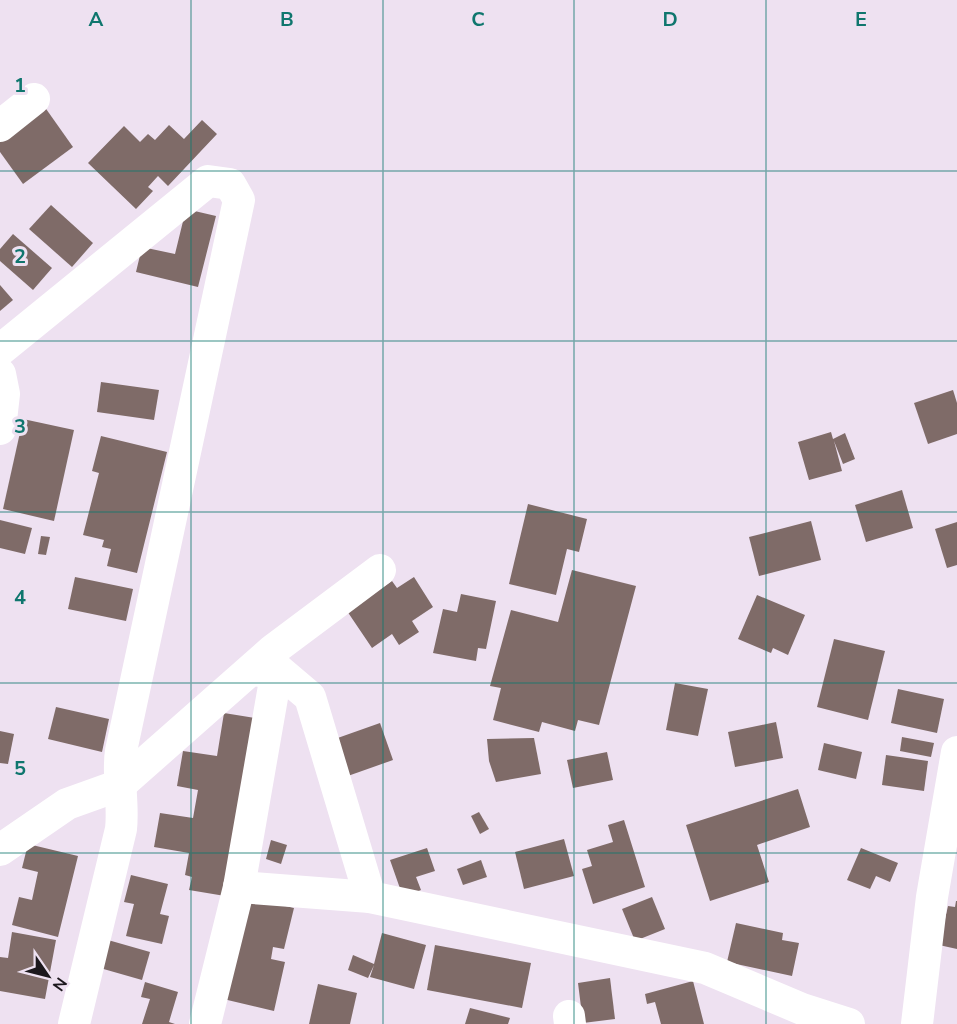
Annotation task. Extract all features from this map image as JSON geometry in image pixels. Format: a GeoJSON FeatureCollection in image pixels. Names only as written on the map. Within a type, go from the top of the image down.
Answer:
{"type":"FeatureCollection","features":[{"type":"Feature","properties":{"kind":"street"},"geometry":{"type":"LineString","coordinates":[[0,126],[34,99]]}},
{"type":"Feature","properties":{"kind":"street"},"geometry":{"type":"LineString","coordinates":[[0,350],[208,181],[230,184],[239,200],[121,751],[120,785],[123,813],[121,830],[74,1024]]}},
{"type":"Feature","properties":{"kind":"street"},"geometry":{"type":"LineString","coordinates":[[0,374],[4,394],[0,429]]}},
{"type":"Feature","properties":{"kind":"street"},"geometry":{"type":"LineString","coordinates":[[0,850],[67,804],[120,785],[262,670],[273,650],[380,570]]}},
{"type":"Feature","properties":{"kind":"street"},"geometry":{"type":"LineString","coordinates":[[214,1023],[239,887],[262,670]]}},
{"type":"Feature","properties":{"kind":"street"},"geometry":{"type":"LineString","coordinates":[[262,670],[310,697],[370,897]]}},
{"type":"Feature","properties":{"kind":"street"},"geometry":{"type":"LineString","coordinates":[[917,1024],[932,897],[957,752]]}},
{"type":"Feature","properties":{"kind":"street"},"geometry":{"type":"LineString","coordinates":[[239,887],[370,897],[705,968],[802,1009],[849,1024]]}},
{"type":"Feature","properties":{"kind":"building"},"geometry":{"type":"Polygon","coordinates":[[[44,106],[73,147],[23,184],[0,152],[0,138],[44,106]]]}},
{"type":"Feature","properties":{"kind":"building"},"geometry":{"type":"Polygon","coordinates":[[[202,120],[217,134],[168,186],[158,176],[148,187],[153,191],[136,209],[88,163],[124,126],[140,142],[148,134],[155,140],[169,125],[184,139],[202,120]]]}},
{"type":"Feature","properties":{"kind":"building"},"geometry":{"type":"Polygon","coordinates":[[[51,205],[93,243],[72,267],[29,229],[51,205]]]}},
{"type":"Feature","properties":{"kind":"building"},"geometry":{"type":"Polygon","coordinates":[[[186,209],[216,216],[198,287],[136,272],[142,247],[175,254],[186,209]]]}},
{"type":"Feature","properties":{"kind":"building"},"geometry":{"type":"Polygon","coordinates":[[[13,234],[52,268],[33,290],[0,261],[0,249],[13,234]]]}},
{"type":"Feature","properties":{"kind":"building"},"geometry":{"type":"Polygon","coordinates":[[[0,285],[13,300],[0,311],[0,285]]]}},
{"type":"Feature","properties":{"kind":"building"},"geometry":{"type":"Polygon","coordinates":[[[101,382],[159,390],[154,420],[97,412],[101,382]]]}},
{"type":"Feature","properties":{"kind":"building"},"geometry":{"type":"Polygon","coordinates":[[[953,390],[957,403],[957,434],[928,444],[914,403],[953,390]]]}},
{"type":"Feature","properties":{"kind":"building"},"geometry":{"type":"Polygon","coordinates":[[[23,419],[74,430],[54,521],[3,509],[23,419]]]}},
{"type":"Feature","properties":{"kind":"building"},"geometry":{"type":"Polygon","coordinates":[[[831,432],[833,439],[845,433],[855,459],[843,464],[834,441],[842,471],[809,480],[798,442],[831,432]]]}},
{"type":"Feature","properties":{"kind":"building"},"geometry":{"type":"Polygon","coordinates":[[[101,436],[167,452],[137,573],[107,566],[111,549],[102,547],[104,540],[83,535],[99,473],[92,471],[101,436]]]}},
{"type":"Feature","properties":{"kind":"building"},"geometry":{"type":"Polygon","coordinates":[[[902,490],[913,528],[866,542],[855,505],[902,490]]]}},
{"type":"Feature","properties":{"kind":"building"},"geometry":{"type":"Polygon","coordinates":[[[528,504],[587,519],[579,552],[567,549],[556,595],[509,584],[528,504]]]}},
{"type":"Feature","properties":{"kind":"building"},"geometry":{"type":"Polygon","coordinates":[[[0,520],[32,528],[25,554],[0,548],[0,520]]]}},
{"type":"Feature","properties":{"kind":"building"},"geometry":{"type":"Polygon","coordinates":[[[811,521],[821,560],[759,576],[749,537],[811,521]]]}},
{"type":"Feature","properties":{"kind":"building"},"geometry":{"type":"Polygon","coordinates":[[[957,522],[957,565],[947,568],[935,529],[957,522]]]}},
{"type":"Feature","properties":{"kind":"building"},"geometry":{"type":"Polygon","coordinates":[[[41,536],[50,537],[46,555],[38,554],[41,536]]]}},
{"type":"Feature","properties":{"kind":"building"},"geometry":{"type":"Polygon","coordinates":[[[572,570],[636,586],[599,725],[578,720],[575,731],[542,722],[539,732],[493,720],[501,688],[490,686],[511,610],[558,622],[572,570]]]}},
{"type":"Feature","properties":{"kind":"building"},"geometry":{"type":"Polygon","coordinates":[[[75,577],[133,589],[126,621],[68,609],[75,577]]]}},
{"type":"Feature","properties":{"kind":"building"},"geometry":{"type":"Polygon","coordinates":[[[414,577],[433,607],[412,621],[419,632],[399,645],[392,634],[372,648],[347,611],[392,581],[397,588],[414,577]]]}},
{"type":"Feature","properties":{"kind":"building"},"geometry":{"type":"Polygon","coordinates":[[[461,594],[496,601],[486,649],[478,648],[476,661],[433,653],[443,609],[457,612],[461,594]]]}},
{"type":"Feature","properties":{"kind":"building"},"geometry":{"type":"Polygon","coordinates":[[[757,595],[805,615],[788,655],[773,648],[771,653],[738,639],[757,595]]]}},
{"type":"Feature","properties":{"kind":"building"},"geometry":{"type":"Polygon","coordinates":[[[834,639],[885,651],[868,720],[817,707],[834,639]]]}},
{"type":"Feature","properties":{"kind":"building"},"geometry":{"type":"Polygon","coordinates":[[[675,683],[708,689],[698,736],[666,730],[675,683]]]}},
{"type":"Feature","properties":{"kind":"building"},"geometry":{"type":"Polygon","coordinates":[[[898,689],[944,699],[937,733],[891,723],[898,689]]]}},
{"type":"Feature","properties":{"kind":"building"},"geometry":{"type":"Polygon","coordinates":[[[56,707],[109,719],[102,752],[48,739],[56,707]]]}},
{"type":"Feature","properties":{"kind":"building"},"geometry":{"type":"Polygon","coordinates":[[[224,713],[255,718],[225,896],[189,890],[192,877],[185,875],[189,853],[154,847],[160,813],[193,818],[198,790],[177,786],[183,751],[217,756],[224,713]]]}},
{"type":"Feature","properties":{"kind":"building"},"geometry":{"type":"Polygon","coordinates":[[[776,722],[783,758],[735,767],[728,732],[776,722]]]}},
{"type":"Feature","properties":{"kind":"building"},"geometry":{"type":"Polygon","coordinates":[[[380,723],[393,760],[345,777],[332,740],[380,723]]]}},
{"type":"Feature","properties":{"kind":"building"},"geometry":{"type":"Polygon","coordinates":[[[0,731],[14,734],[8,764],[0,763],[0,731]]]}},
{"type":"Feature","properties":{"kind":"building"},"geometry":{"type":"Polygon","coordinates":[[[902,737],[934,743],[931,757],[900,751],[902,737]]]}},
{"type":"Feature","properties":{"kind":"building"},"geometry":{"type":"Polygon","coordinates":[[[534,738],[541,774],[496,782],[489,761],[487,739],[534,738]]]}},
{"type":"Feature","properties":{"kind":"building"},"geometry":{"type":"Polygon","coordinates":[[[824,743],[862,752],[856,779],[818,770],[824,743]]]}},
{"type":"Feature","properties":{"kind":"building"},"geometry":{"type":"Polygon","coordinates":[[[607,752],[613,780],[573,788],[567,760],[607,752]]]}},
{"type":"Feature","properties":{"kind":"building"},"geometry":{"type":"Polygon","coordinates":[[[886,755],[928,761],[924,791],[882,785],[886,755]]]}},
{"type":"Feature","properties":{"kind":"building"},"geometry":{"type":"Polygon","coordinates":[[[798,789],[810,827],[757,845],[769,882],[710,901],[686,825],[798,789]]]}},
{"type":"Feature","properties":{"kind":"building"},"geometry":{"type":"Polygon","coordinates":[[[479,812],[489,829],[480,834],[471,816],[479,812]]]}},
{"type":"Feature","properties":{"kind":"building"},"geometry":{"type":"Polygon","coordinates":[[[624,820],[645,887],[593,904],[582,869],[592,866],[587,850],[613,842],[608,825],[624,820]]]}},
{"type":"Feature","properties":{"kind":"building"},"geometry":{"type":"Polygon","coordinates":[[[564,839],[574,876],[524,889],[515,852],[564,839]]]}},
{"type":"Feature","properties":{"kind":"building"},"geometry":{"type":"Polygon","coordinates":[[[271,840],[287,845],[281,864],[266,859],[271,840]]]}},
{"type":"Feature","properties":{"kind":"building"},"geometry":{"type":"Polygon","coordinates":[[[28,844],[78,856],[58,937],[12,925],[19,897],[32,900],[38,872],[22,868],[28,844]]]}},
{"type":"Feature","properties":{"kind":"building"},"geometry":{"type":"Polygon","coordinates":[[[427,848],[435,871],[416,877],[421,890],[403,897],[390,860],[427,848]]]}},
{"type":"Feature","properties":{"kind":"building"},"geometry":{"type":"Polygon","coordinates":[[[861,848],[898,863],[890,882],[876,876],[870,889],[847,880],[861,848]]]}},
{"type":"Feature","properties":{"kind":"building"},"geometry":{"type":"Polygon","coordinates":[[[481,860],[487,877],[463,885],[457,869],[481,860]]]}},
{"type":"Feature","properties":{"kind":"building"},"geometry":{"type":"Polygon","coordinates":[[[131,875],[168,884],[160,914],[169,916],[162,944],[126,936],[134,904],[124,902],[131,875]]]}},
{"type":"Feature","properties":{"kind":"building"},"geometry":{"type":"Polygon","coordinates":[[[243,896],[294,908],[284,949],[273,947],[271,959],[285,962],[274,1011],[219,998],[243,896]]]}},
{"type":"Feature","properties":{"kind":"building"},"geometry":{"type":"Polygon","coordinates":[[[652,897],[665,929],[635,941],[622,909],[652,897]]]}},
{"type":"Feature","properties":{"kind":"building"},"geometry":{"type":"Polygon","coordinates":[[[956,901],[957,949],[939,945],[948,906],[955,907],[956,901]]]}},
{"type":"Feature","properties":{"kind":"building"},"geometry":{"type":"Polygon","coordinates":[[[736,923],[783,933],[782,940],[799,943],[792,976],[727,962],[736,923]]]}},
{"type":"Feature","properties":{"kind":"building"},"geometry":{"type":"Polygon","coordinates":[[[12,932],[56,940],[45,999],[0,991],[0,957],[8,958],[12,932]]]}},
{"type":"Feature","properties":{"kind":"building"},"geometry":{"type":"Polygon","coordinates":[[[382,933],[426,945],[414,989],[370,977],[374,965],[368,978],[348,970],[353,955],[374,964],[382,933]]]}},
{"type":"Feature","properties":{"kind":"building"},"geometry":{"type":"Polygon","coordinates":[[[108,940],[150,952],[142,980],[100,968],[108,940]]]}},
{"type":"Feature","properties":{"kind":"building"},"geometry":{"type":"Polygon","coordinates":[[[435,945],[531,963],[522,1008],[427,990],[435,945]]]}},
{"type":"Feature","properties":{"kind":"building"},"geometry":{"type":"Polygon","coordinates":[[[610,978],[615,1019],[583,1023],[578,983],[610,978]]]}},
{"type":"Feature","properties":{"kind":"building"},"geometry":{"type":"Polygon","coordinates":[[[693,981],[704,1024],[661,1024],[655,1002],[647,1004],[645,994],[693,981]]]}},
{"type":"Feature","properties":{"kind":"building"},"geometry":{"type":"Polygon","coordinates":[[[145,982],[178,992],[169,1022],[175,1024],[142,1024],[150,999],[141,997],[145,982]]]}},
{"type":"Feature","properties":{"kind":"building"},"geometry":{"type":"Polygon","coordinates":[[[318,984],[357,993],[350,1024],[309,1024],[318,984]]]}},
{"type":"Feature","properties":{"kind":"building"},"geometry":{"type":"Polygon","coordinates":[[[470,1008],[510,1018],[508,1024],[465,1024],[470,1008]]]}}]}
